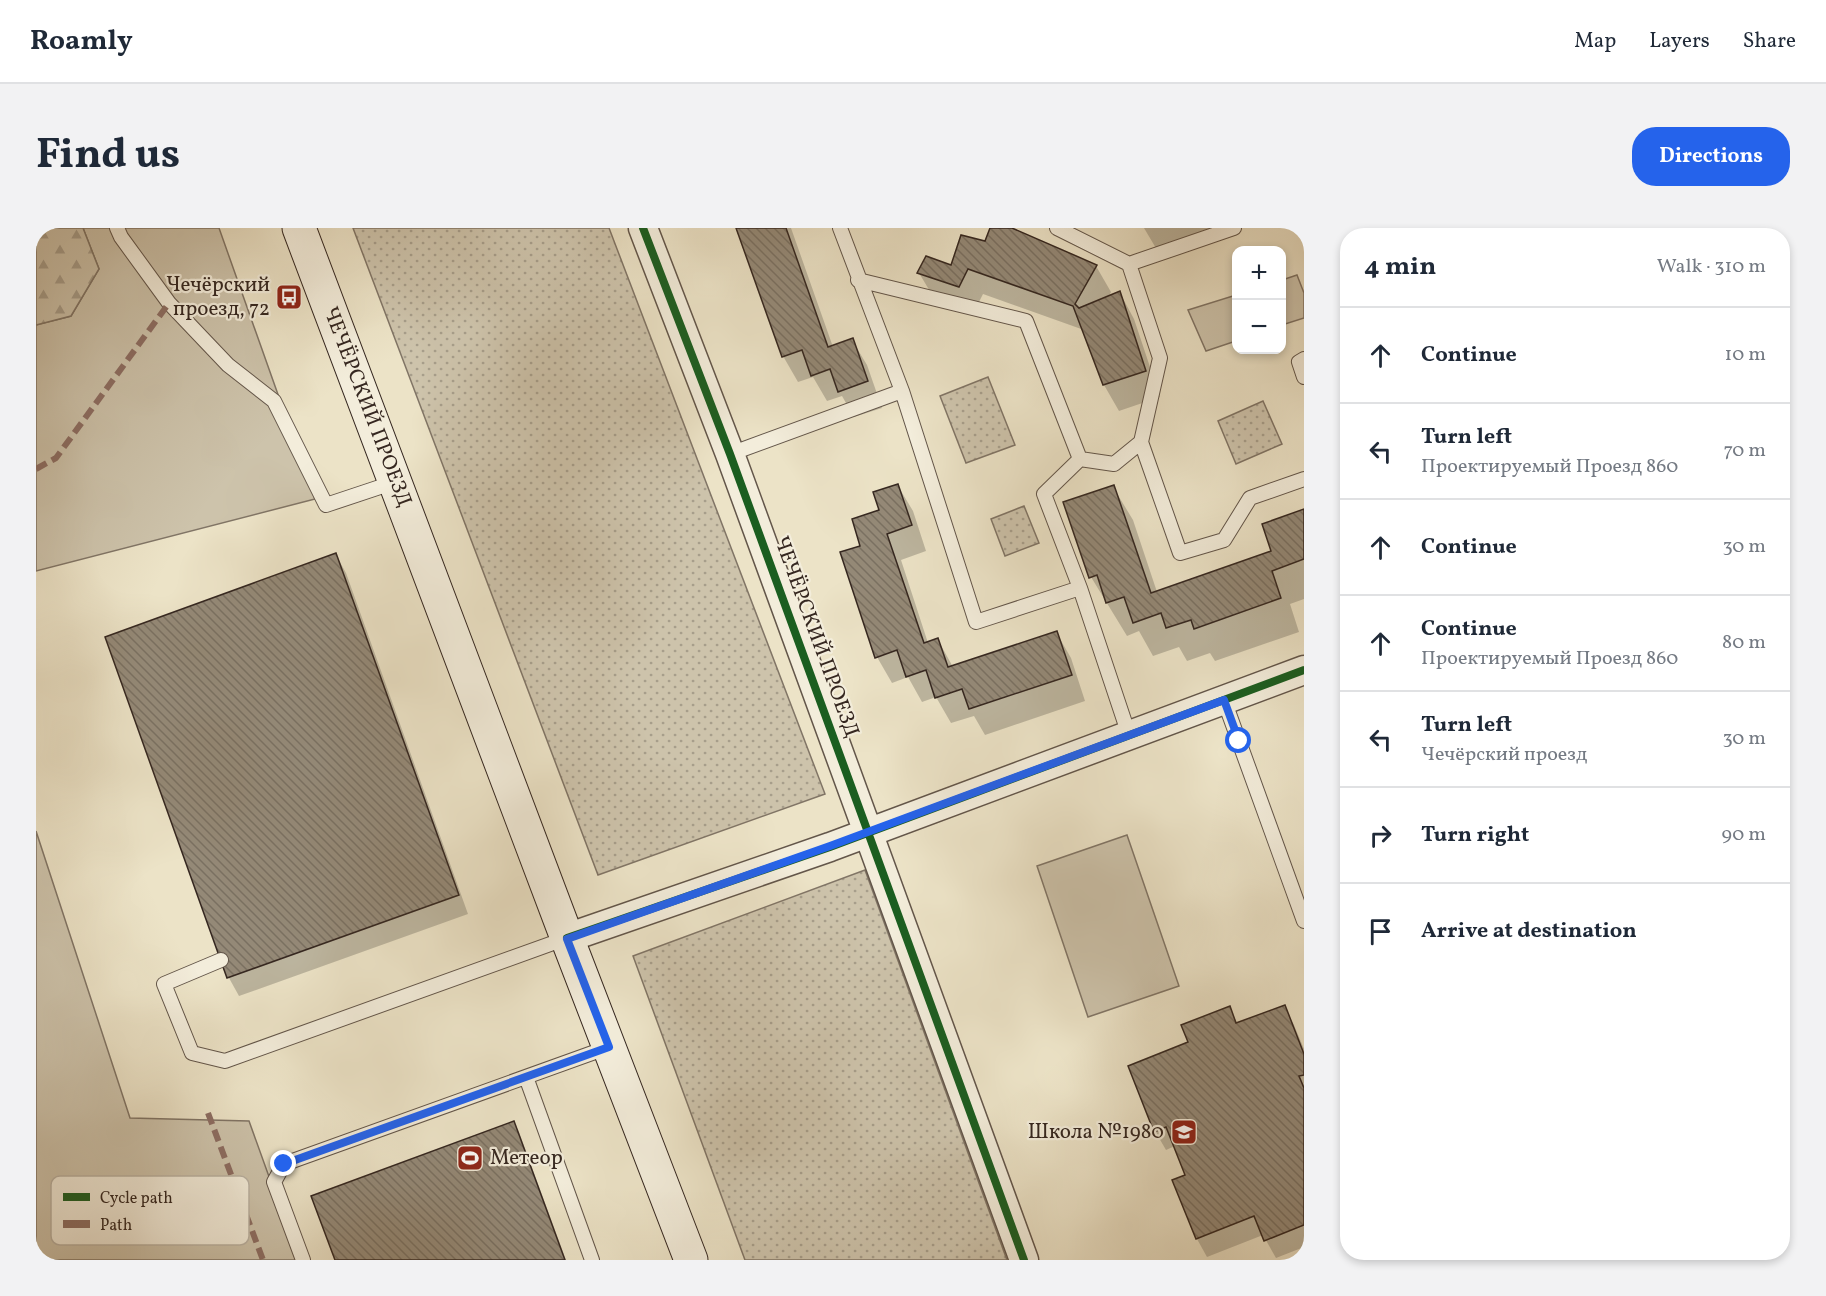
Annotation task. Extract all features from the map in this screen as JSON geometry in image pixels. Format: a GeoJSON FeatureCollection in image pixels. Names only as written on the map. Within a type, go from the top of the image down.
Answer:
{"type":"FeatureCollection","features":[{"type":"Feature","properties":{"kind":"main road","name":"ЧЕЧЁРСКИЙ ПРОЕЗД"},"geometry":{"type":"LineString","coordinates":[[299,228],[567,939],[691,1260]]}},
{"type":"Feature","properties":{"kind":"street","name":"ЧЕЧЁРСКИЙ ПРОЕЗД"},"geometry":{"type":"LineString","coordinates":[[643,228],[730,454],[1024,1260]]}},
{"type":"Feature","properties":{"kind":"street"},"geometry":{"type":"LineString","coordinates":[[567,939],[869,832],[1304,670]]}},
{"type":"Feature","properties":{"kind":"lane"},"geometry":{"type":"LineString","coordinates":[[117,228],[121,237],[169,303],[228,366],[274,400],[326,505],[395,482]]}},
{"type":"Feature","properties":{"kind":"lane"},"geometry":{"type":"LineString","coordinates":[[840,228],[902,391],[976,622],[1080,588]]}},
{"type":"Feature","properties":{"kind":"lane"},"geometry":{"type":"LineString","coordinates":[[1057,228],[1129,264],[1160,358],[1142,442],[1180,553],[1224,540],[1250,498],[1304,479]]}},
{"type":"Feature","properties":{"kind":"lane"},"geometry":{"type":"LineString","coordinates":[[1129,264],[1234,228]]}},
{"type":"Feature","properties":{"kind":"lane"},"geometry":{"type":"LineString","coordinates":[[858,280],[1026,321],[1080,459]]}},
{"type":"Feature","properties":{"kind":"lane"},"geometry":{"type":"LineString","coordinates":[[1304,359],[1299,362],[1304,377]]}},
{"type":"Feature","properties":{"kind":"lane"},"geometry":{"type":"LineString","coordinates":[[730,454],[902,391]]}},
{"type":"Feature","properties":{"kind":"lane"},"geometry":{"type":"LineString","coordinates":[[1080,459],[1114,464],[1142,442]]}},
{"type":"Feature","properties":{"kind":"lane"},"geometry":{"type":"LineString","coordinates":[[1080,459],[1044,494],[1080,588],[1129,735]]}},
{"type":"Feature","properties":{"kind":"lane"},"geometry":{"type":"LineString","coordinates":[[1224,700],[1304,921]]}},
{"type":"Feature","properties":{"kind":"lane"},"geometry":{"type":"LineString","coordinates":[[221,960],[164,984],[192,1053],[225,1061],[567,939]]}},
{"type":"Feature","properties":{"kind":"lane"},"geometry":{"type":"LineString","coordinates":[[303,1260],[274,1182],[284,1164],[609,1047]]}},
{"type":"Feature","properties":{"kind":"lane"},"geometry":{"type":"LineString","coordinates":[[526,1077],[592,1260]]}},
{"type":"Feature","properties":{"kind":"green space"},"geometry":{"type":"Polygon","coordinates":[[[36,228],[83,228],[99,269],[71,316],[36,325],[36,228]]]}},
{"type":"Feature","properties":{"kind":"green space"},"geometry":{"type":"Polygon","coordinates":[[[83,228],[219,228],[315,499],[36,571],[36,325],[71,316],[99,269],[83,228]]]}},
{"type":"Feature","properties":{"kind":"green space"},"geometry":{"type":"Polygon","coordinates":[[[353,228],[609,228],[825,794],[598,875],[353,228]]]}},
{"type":"Feature","properties":{"kind":"green space"},"geometry":{"type":"Polygon","coordinates":[[[1297,275],[1304,293],[1304,318],[1286,324],[1286,300],[1286,279],[1297,275]]]}},
{"type":"Feature","properties":{"kind":"green space"},"geometry":{"type":"Polygon","coordinates":[[[1232,296],[1232,342],[1206,351],[1188,310],[1232,296]]]}},
{"type":"Feature","properties":{"kind":"green space"},"geometry":{"type":"Polygon","coordinates":[[[988,377],[1015,445],[966,463],[940,396],[988,377]]]}},
{"type":"Feature","properties":{"kind":"green space"},"geometry":{"type":"Polygon","coordinates":[[[1263,401],[1282,444],[1236,464],[1218,421],[1263,401]]]}},
{"type":"Feature","properties":{"kind":"green space"},"geometry":{"type":"Polygon","coordinates":[[[1024,506],[1039,543],[1005,556],[991,519],[1024,506]]]}},
{"type":"Feature","properties":{"kind":"green space"},"geometry":{"type":"Polygon","coordinates":[[[36,831],[130,1118],[249,1121],[299,1260],[36,1260],[36,831]]]}},
{"type":"Feature","properties":{"kind":"green space"},"geometry":{"type":"Polygon","coordinates":[[[1127,835],[1179,986],[1088,1017],[1037,866],[1127,835]]]}},
{"type":"Feature","properties":{"kind":"green space"},"geometry":{"type":"Polygon","coordinates":[[[865,870],[1007,1260],[745,1260],[633,956],[865,870]]]}},
{"type":"Feature","properties":{"kind":"building"},"geometry":{"type":"Polygon","coordinates":[[[736,228],[786,228],[828,347],[853,338],[868,381],[838,392],[830,369],[811,376],[802,350],[782,357],[736,228]]]}},
{"type":"Feature","properties":{"kind":"building"},"geometry":{"type":"Polygon","coordinates":[[[990,228],[1012,228],[1097,265],[1075,304],[1079,308],[1120,291],[1146,371],[1103,385],[1073,306],[968,269],[959,287],[917,273],[926,256],[951,265],[961,235],[985,241],[990,228]]]}},
{"type":"Feature","properties":{"kind":"building"},"geometry":{"type":"Polygon","coordinates":[[[898,484],[912,525],[887,534],[924,643],[938,638],[948,667],[1057,631],[1072,675],[969,709],[962,689],[935,698],[926,670],[906,677],[897,650],[875,658],[840,552],[860,546],[852,519],[879,510],[873,492],[898,484]]]}},
{"type":"Feature","properties":{"kind":"building"},"geometry":{"type":"Polygon","coordinates":[[[1114,485],[1151,593],[1271,551],[1262,524],[1304,509],[1304,559],[1272,571],[1281,598],[1194,629],[1191,620],[1166,628],[1161,613],[1133,623],[1124,597],[1106,603],[1097,575],[1089,578],[1063,502],[1114,485]]]}},
{"type":"Feature","properties":{"kind":"building"},"geometry":{"type":"Polygon","coordinates":[[[336,553],[459,895],[227,978],[105,637],[336,553]]]}},
{"type":"Feature","properties":{"kind":"building"},"geometry":{"type":"Polygon","coordinates":[[[1285,1005],[1304,1054],[1304,1075],[1299,1076],[1304,1088],[1304,1225],[1264,1241],[1254,1216],[1196,1239],[1172,1180],[1185,1175],[1166,1127],[1154,1132],[1128,1066],[1188,1042],[1181,1025],[1230,1006],[1236,1023],[1285,1005]]]}},
{"type":"Feature","properties":{"kind":"building","name":"Метеор"},"geometry":{"type":"Polygon","coordinates":[[[514,1121],[565,1260],[335,1260],[311,1196],[514,1121]]]}},
{"type":"Feature","properties":{"kind":"marked path"},"geometry":{"type":"LineString","coordinates":[[36,469],[56,458],[169,303]]}},
{"type":"Feature","properties":{"kind":"marked path"},"geometry":{"type":"LineString","coordinates":[[208,1113],[232,1176]]}},
{"type":"Feature","properties":{"kind":"marked path"},"geometry":{"type":"LineString","coordinates":[[249,1223],[263,1260]]}},
{"type":"Feature","properties":{"kind":"cycle path"},"geometry":{"type":"LineString","coordinates":[[643,228],[730,454],[1024,1260]]}},
{"type":"Feature","properties":{"kind":"cycle path"},"geometry":{"type":"LineString","coordinates":[[567,938],[830,847],[1304,670]]}},
{"type":"Feature","properties":{"kind":"place","name":"Чечёрский проезд, 72"},"geometry":{"type":"Point","coordinates":[289,297]}},
{"type":"Feature","properties":{"kind":"place","name":"Школа №1980"},"geometry":{"type":"Point","coordinates":[1184,1132]}},
{"type":"Feature","properties":{"kind":"place","name":"Метеор"},"geometry":{"type":"Point","coordinates":[470,1158]}},
{"type":"Feature","properties":{"kind":"route"},"geometry":{"type":"LineString","coordinates":[[284,1164],[609,1047],[567,939],[830,846],[1224,700],[1239,741]]}}]}
